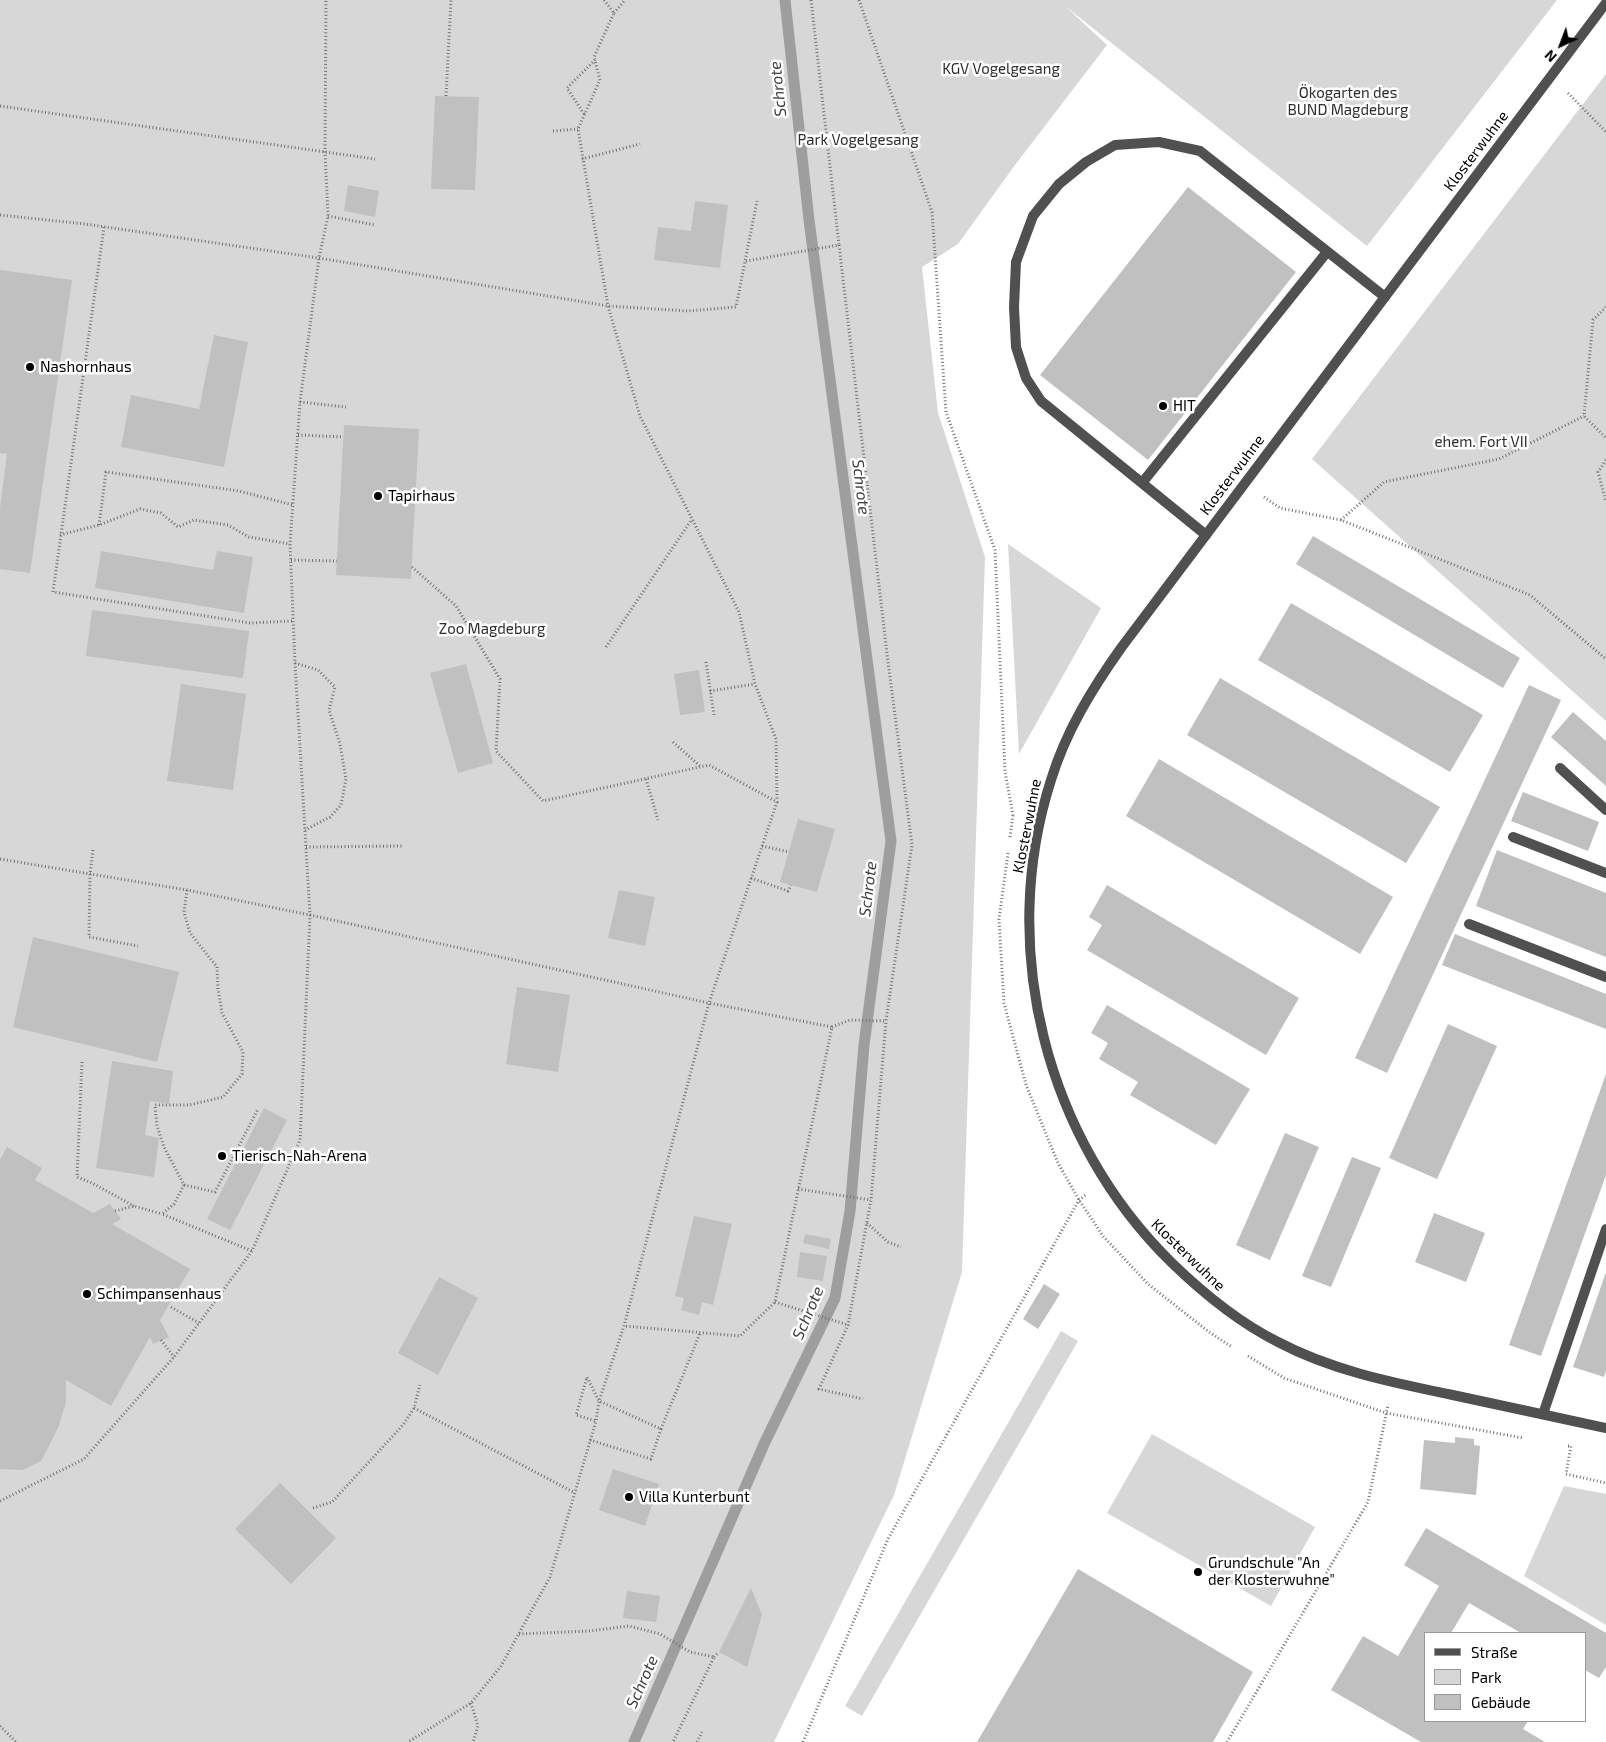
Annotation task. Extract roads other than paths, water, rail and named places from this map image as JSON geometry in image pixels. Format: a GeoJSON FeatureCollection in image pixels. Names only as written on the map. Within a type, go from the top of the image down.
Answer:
{"type":"FeatureCollection","features":[{"type":"Feature","properties":{"kind":"street","name":"Klosterwuhne"},"geometry":{"type":"LineString","coordinates":[[1606,3],[1121,648],[1083,705],[1066,740],[1052,776],[1039,831],[1032,884],[1030,935],[1032,969],[1040,1025],[1048,1058],[1070,1118],[1086,1150],[1135,1224],[1158,1250],[1202,1291],[1260,1333],[1296,1351],[1361,1374],[1606,1428]]}},
{"type":"Feature","properties":{"kind":"street"},"geometry":{"type":"LineString","coordinates":[[1206,535],[1041,401],[1026,378],[1016,347],[1015,280],[1016,262],[1033,216],[1059,184],[1086,162],[1115,145],[1159,142],[1200,151],[1385,297]]}},
{"type":"Feature","properties":{"kind":"street"},"geometry":{"type":"LineString","coordinates":[[1142,483],[1327,252]]}},
{"type":"Feature","properties":{"kind":"street"},"geometry":{"type":"LineString","coordinates":[[1560,768],[1606,810]]}},
{"type":"Feature","properties":{"kind":"street"},"geometry":{"type":"LineString","coordinates":[[1513,837],[1606,873]]}},
{"type":"Feature","properties":{"kind":"street"},"geometry":{"type":"LineString","coordinates":[[1469,924],[1606,977]]}},
{"type":"Feature","properties":{"kind":"street"},"geometry":{"type":"LineString","coordinates":[[1543,1414],[1606,1228]]}},
{"type":"Feature","properties":{"kind":"waterway","name":"Schrote"},"geometry":{"type":"LineString","coordinates":[[634,1742],[765,1442],[835,1298],[850,1211],[864,1045],[891,841],[809,220],[785,0]]}},
{"type":"Feature","properties":{"kind":"place","name":"Nashornhaus"},"geometry":{"type":"Point","coordinates":[30,367]}},
{"type":"Feature","properties":{"kind":"place","name":"HIT"},"geometry":{"type":"Point","coordinates":[1163,406]}},
{"type":"Feature","properties":{"kind":"place","name":"Tapirhaus"},"geometry":{"type":"Point","coordinates":[378,496]}},
{"type":"Feature","properties":{"kind":"place","name":"Tierisch-Nah-Arena"},"geometry":{"type":"Point","coordinates":[222,1156]}},
{"type":"Feature","properties":{"kind":"place","name":"Schimpansenhaus"},"geometry":{"type":"Point","coordinates":[87,1294]}},
{"type":"Feature","properties":{"kind":"place","name":"Villa Kunterbunt"},"geometry":{"type":"Point","coordinates":[629,1497]}},
{"type":"Feature","properties":{"kind":"place","name":"Grundschule \"An der Klosterwuhne\""},"geometry":{"type":"Point","coordinates":[1198,1572]}},
{"type":"Feature","properties":{"kind":"park label","name":"KGV Vogelgesang"},"geometry":{"type":"Point","coordinates":[1001,69]}},
{"type":"Feature","properties":{"kind":"park label","name":"Ökogarten des BUND Magdeburg"},"geometry":{"type":"Point","coordinates":[1348,102]}},
{"type":"Feature","properties":{"kind":"park label","name":"Park Vogelgesang"},"geometry":{"type":"Point","coordinates":[858,140]}},
{"type":"Feature","properties":{"kind":"park label","name":"ehem. Fort VII"},"geometry":{"type":"Point","coordinates":[1481,442]}},
{"type":"Feature","properties":{"kind":"park label","name":"Zoo Magdeburg"},"geometry":{"type":"Point","coordinates":[492,629]}}]}
